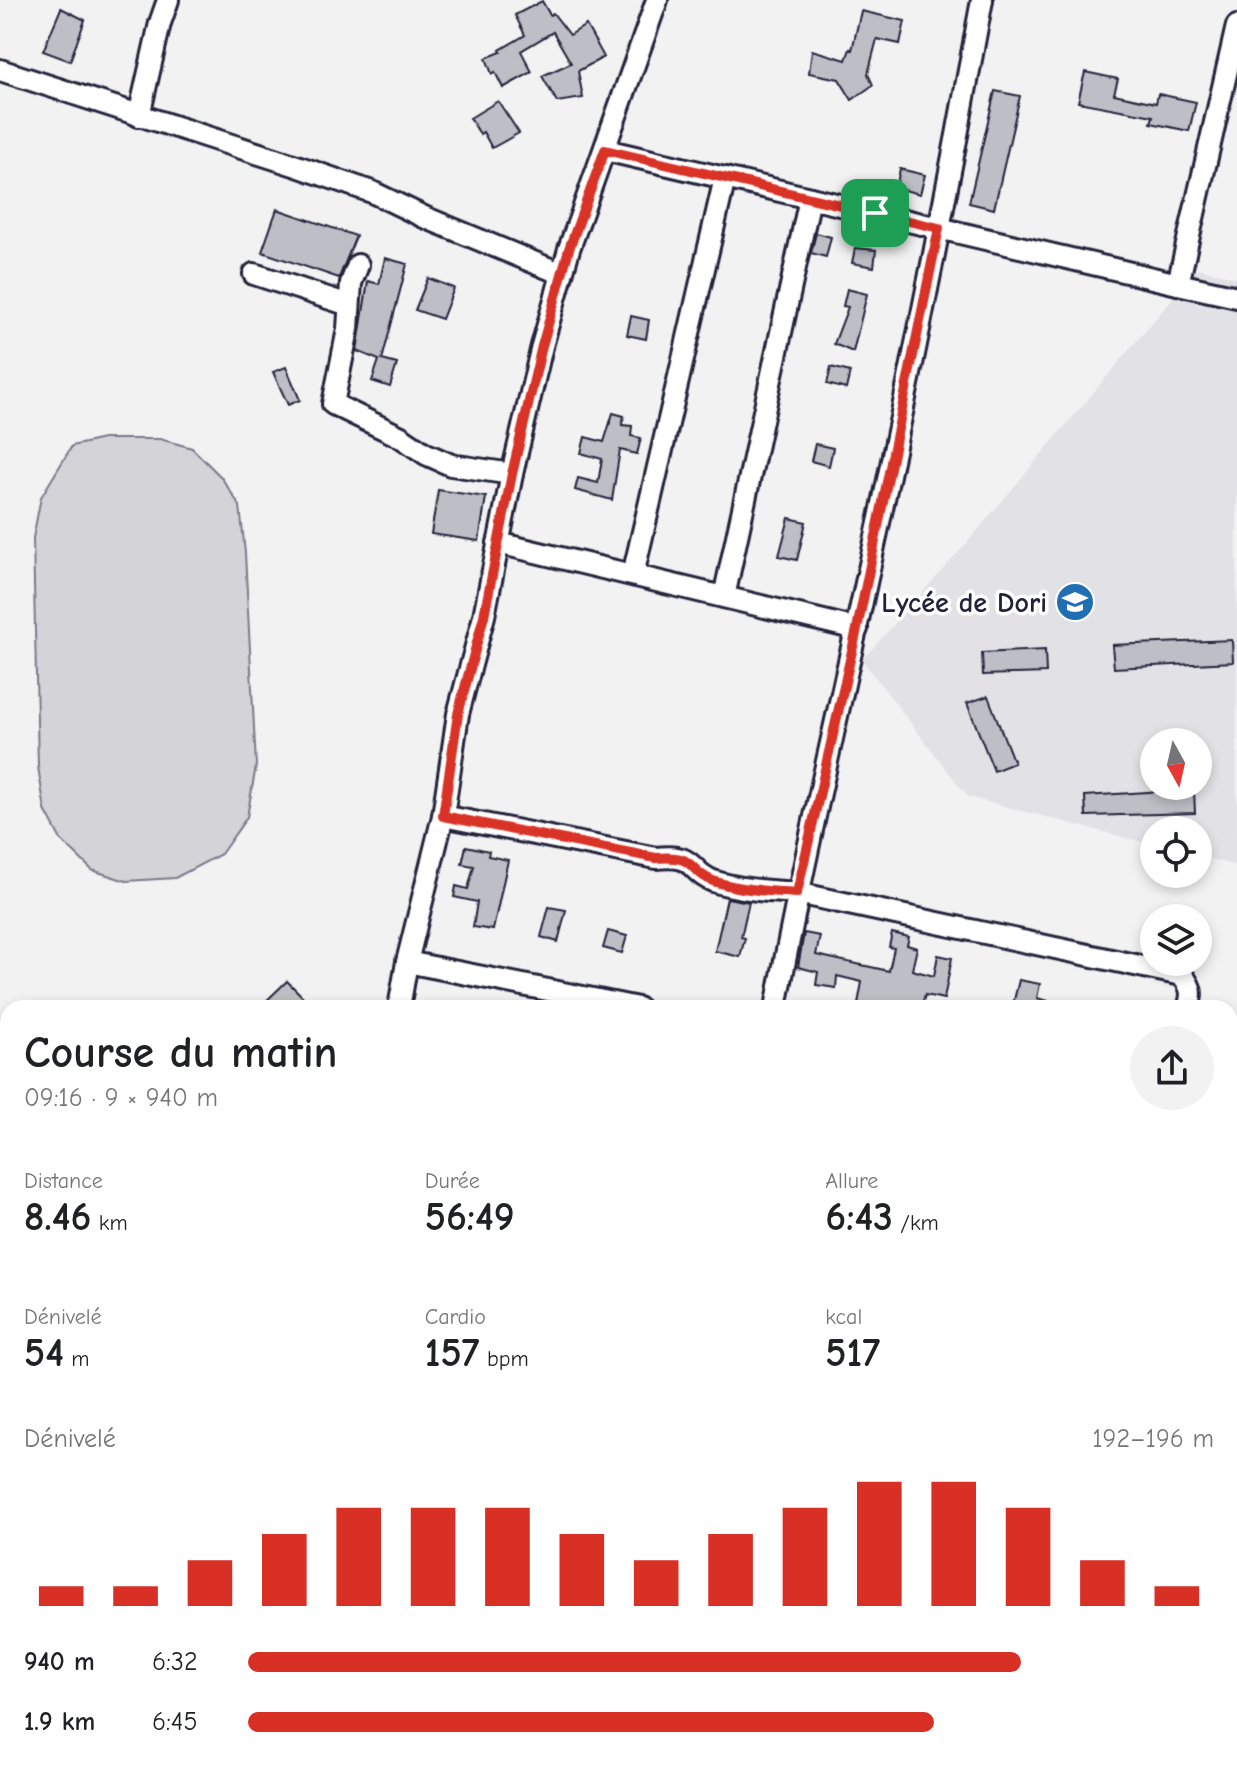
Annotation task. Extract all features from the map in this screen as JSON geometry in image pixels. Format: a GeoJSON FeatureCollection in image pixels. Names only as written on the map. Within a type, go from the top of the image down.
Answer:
{"type":"FeatureCollection","features":[{"type":"Feature","properties":{"kind":"street"},"geometry":{"type":"LineString","coordinates":[[139,116],[168,0]]}},
{"type":"Feature","properties":{"kind":"street"},"geometry":{"type":"LineString","coordinates":[[400,1000],[443,816],[458,714],[484,616],[512,474],[562,274],[657,0]]}},
{"type":"Feature","properties":{"kind":"street"},"geometry":{"type":"LineString","coordinates":[[777,1000],[797,893],[857,629],[982,0]]}},
{"type":"Feature","properties":{"kind":"street"},"geometry":{"type":"LineString","coordinates":[[1178,284],[1237,26]]}},
{"type":"Feature","properties":{"kind":"street"},"geometry":{"type":"LineString","coordinates":[[0,70],[372,192],[562,274]]}},
{"type":"Feature","properties":{"kind":"street"},"geometry":{"type":"LineString","coordinates":[[605,150],[1237,297]]}},
{"type":"Feature","properties":{"kind":"street"},"geometry":{"type":"LineString","coordinates":[[633,575],[725,178]]}},
{"type":"Feature","properties":{"kind":"street"},"geometry":{"type":"LineString","coordinates":[[724,597],[810,198]]}},
{"type":"Feature","properties":{"kind":"street"},"geometry":{"type":"LineString","coordinates":[[358,265],[351,283],[346,344],[333,404],[451,465],[512,474]]}},
{"type":"Feature","properties":{"kind":"street"},"geometry":{"type":"LineString","coordinates":[[254,274],[349,305]]}},
{"type":"Feature","properties":{"kind":"street"},"geometry":{"type":"LineString","coordinates":[[498,543],[857,629]]}},
{"type":"Feature","properties":{"kind":"street"},"geometry":{"type":"LineString","coordinates":[[443,816],[656,858],[683,858],[710,880],[749,889],[797,893],[1182,975],[1191,986],[1191,1000]]}},
{"type":"Feature","properties":{"kind":"street"},"geometry":{"type":"LineString","coordinates":[[407,962],[598,1000]]}},
{"type":"Feature","properties":{"kind":"shaded area","name":"Lycée de Dori"},"geometry":{"type":"Polygon","coordinates":[[[1198,268],[1237,278],[1237,866],[1212,860],[1212,816],[1140,816],[1140,841],[968,797],[862,660],[966,544],[1198,268]]]}},
{"type":"Feature","properties":{"kind":"shaded area"},"geometry":{"type":"Polygon","coordinates":[[[103,439],[160,439],[192,448],[221,477],[240,506],[256,766],[247,817],[221,854],[175,878],[126,881],[92,870],[61,840],[45,810],[38,767],[33,538],[41,497],[72,446],[103,439]]]}},
{"type":"Feature","properties":{"kind":"building"},"geometry":{"type":"Polygon","coordinates":[[[542,1],[550,15],[553,13],[570,35],[586,25],[604,57],[578,71],[583,98],[557,102],[542,76],[571,63],[553,32],[521,51],[532,72],[503,88],[495,72],[492,74],[486,58],[501,52],[525,35],[515,15],[542,1]]]}},
{"type":"Feature","properties":{"kind":"building"},"geometry":{"type":"Polygon","coordinates":[[[61,8],[85,20],[70,61],[43,51],[61,8]]]}},
{"type":"Feature","properties":{"kind":"building"},"geometry":{"type":"Polygon","coordinates":[[[861,11],[905,21],[900,44],[877,39],[868,74],[873,85],[852,100],[839,79],[809,73],[812,50],[846,60],[852,50],[861,11]]]}},
{"type":"Feature","properties":{"kind":"building"},"geometry":{"type":"Polygon","coordinates":[[[1085,72],[1118,79],[1114,94],[1156,103],[1158,94],[1196,102],[1189,131],[1151,123],[1153,116],[1078,102],[1085,72]]]}},
{"type":"Feature","properties":{"kind":"building"},"geometry":{"type":"Polygon","coordinates":[[[995,91],[1020,96],[994,209],[969,203],[995,91]]]}},
{"type":"Feature","properties":{"kind":"building"},"geometry":{"type":"Polygon","coordinates":[[[498,101],[519,133],[492,148],[470,118],[498,101]]]}},
{"type":"Feature","properties":{"kind":"building"},"geometry":{"type":"Polygon","coordinates":[[[900,169],[925,175],[920,194],[896,188],[900,169]]]}},
{"type":"Feature","properties":{"kind":"building"},"geometry":{"type":"Polygon","coordinates":[[[277,209],[356,236],[339,278],[262,252],[277,209]]]}},
{"type":"Feature","properties":{"kind":"building"},"geometry":{"type":"Polygon","coordinates":[[[816,233],[831,237],[826,257],[811,253],[816,233]]]}},
{"type":"Feature","properties":{"kind":"building"},"geometry":{"type":"Polygon","coordinates":[[[855,248],[876,250],[874,267],[852,263],[855,248]]]}},
{"type":"Feature","properties":{"kind":"building"},"geometry":{"type":"Polygon","coordinates":[[[385,258],[407,264],[382,360],[397,364],[390,387],[372,381],[379,360],[357,351],[368,281],[379,284],[385,258]]]}},
{"type":"Feature","properties":{"kind":"building"},"geometry":{"type":"Polygon","coordinates":[[[428,278],[454,288],[442,319],[415,310],[428,278]]]}},
{"type":"Feature","properties":{"kind":"building"},"geometry":{"type":"Polygon","coordinates":[[[847,289],[867,294],[853,352],[834,344],[848,307],[843,306],[847,289]]]}},
{"type":"Feature","properties":{"kind":"building"},"geometry":{"type":"Polygon","coordinates":[[[631,316],[649,320],[646,339],[627,335],[631,316]]]}},
{"type":"Feature","properties":{"kind":"building"},"geometry":{"type":"Polygon","coordinates":[[[286,367],[300,400],[288,405],[273,372],[286,367]]]}},
{"type":"Feature","properties":{"kind":"building"},"geometry":{"type":"Polygon","coordinates":[[[831,367],[850,372],[846,389],[827,384],[831,367]]]}},
{"type":"Feature","properties":{"kind":"building"},"geometry":{"type":"Polygon","coordinates":[[[613,413],[624,416],[622,425],[632,426],[631,436],[641,438],[637,454],[620,450],[612,500],[575,490],[578,478],[598,483],[602,459],[581,453],[585,437],[604,442],[613,413]]]}},
{"type":"Feature","properties":{"kind":"building"},"geometry":{"type":"Polygon","coordinates":[[[815,444],[833,448],[829,466],[811,461],[815,444]]]}},
{"type":"Feature","properties":{"kind":"building"},"geometry":{"type":"Polygon","coordinates":[[[438,490],[486,497],[479,541],[431,534],[438,490]]]}},
{"type":"Feature","properties":{"kind":"building"},"geometry":{"type":"Polygon","coordinates":[[[789,518],[806,522],[797,560],[779,556],[789,518]]]}},
{"type":"Feature","properties":{"kind":"building"},"geometry":{"type":"Polygon","coordinates":[[[1232,640],[1233,662],[1114,668],[1112,645],[1232,640]]]}},
{"type":"Feature","properties":{"kind":"building"},"geometry":{"type":"Polygon","coordinates":[[[1045,650],[1046,673],[983,675],[982,653],[1045,650]]]}},
{"type":"Feature","properties":{"kind":"building"},"geometry":{"type":"Polygon","coordinates":[[[988,696],[1014,763],[994,771],[967,703],[988,696]]]}},
{"type":"Feature","properties":{"kind":"building"},"geometry":{"type":"Polygon","coordinates":[[[1140,792],[1140,800],[1194,800],[1195,813],[1086,816],[1085,796],[1140,792]]]}},
{"type":"Feature","properties":{"kind":"building"},"geometry":{"type":"Polygon","coordinates":[[[466,846],[489,851],[488,856],[508,860],[493,930],[473,927],[477,902],[454,897],[456,886],[468,889],[474,866],[462,864],[466,846]]]}},
{"type":"Feature","properties":{"kind":"building"},"geometry":{"type":"Polygon","coordinates":[[[727,898],[749,902],[740,957],[715,951],[727,898]]]}},
{"type":"Feature","properties":{"kind":"building"},"geometry":{"type":"Polygon","coordinates":[[[549,907],[566,910],[558,942],[541,937],[549,907]]]}},
{"type":"Feature","properties":{"kind":"building"},"geometry":{"type":"Polygon","coordinates":[[[608,931],[627,936],[622,953],[603,948],[608,931]]]}},
{"type":"Feature","properties":{"kind":"building"},"geometry":{"type":"Polygon","coordinates":[[[804,933],[820,936],[816,955],[889,971],[894,948],[889,947],[892,933],[909,937],[907,945],[917,948],[912,970],[934,976],[938,955],[952,958],[944,999],[925,995],[923,1000],[859,1000],[862,982],[837,976],[836,988],[816,985],[818,972],[798,967],[804,933]]]}},
{"type":"Feature","properties":{"kind":"building"},"geometry":{"type":"Polygon","coordinates":[[[1019,980],[1040,984],[1037,998],[1045,1000],[1014,1000],[1019,980]]]}},
{"type":"Feature","properties":{"kind":"building"},"geometry":{"type":"Polygon","coordinates":[[[287,981],[306,1000],[267,1000],[287,981]]]}},
{"type":"Feature","properties":{"kind":"place","name":"Lycée de Dori"},"geometry":{"type":"Point","coordinates":[1075,602]}},
{"type":"Feature","properties":{"kind":"route"},"geometry":{"type":"LineString","coordinates":[[605,150],[875,213],[939,228],[857,629],[797,893],[749,889],[710,880],[683,858],[656,858],[443,816],[458,714],[484,616],[512,474],[542,346],[569,249],[605,150]]}}]}
